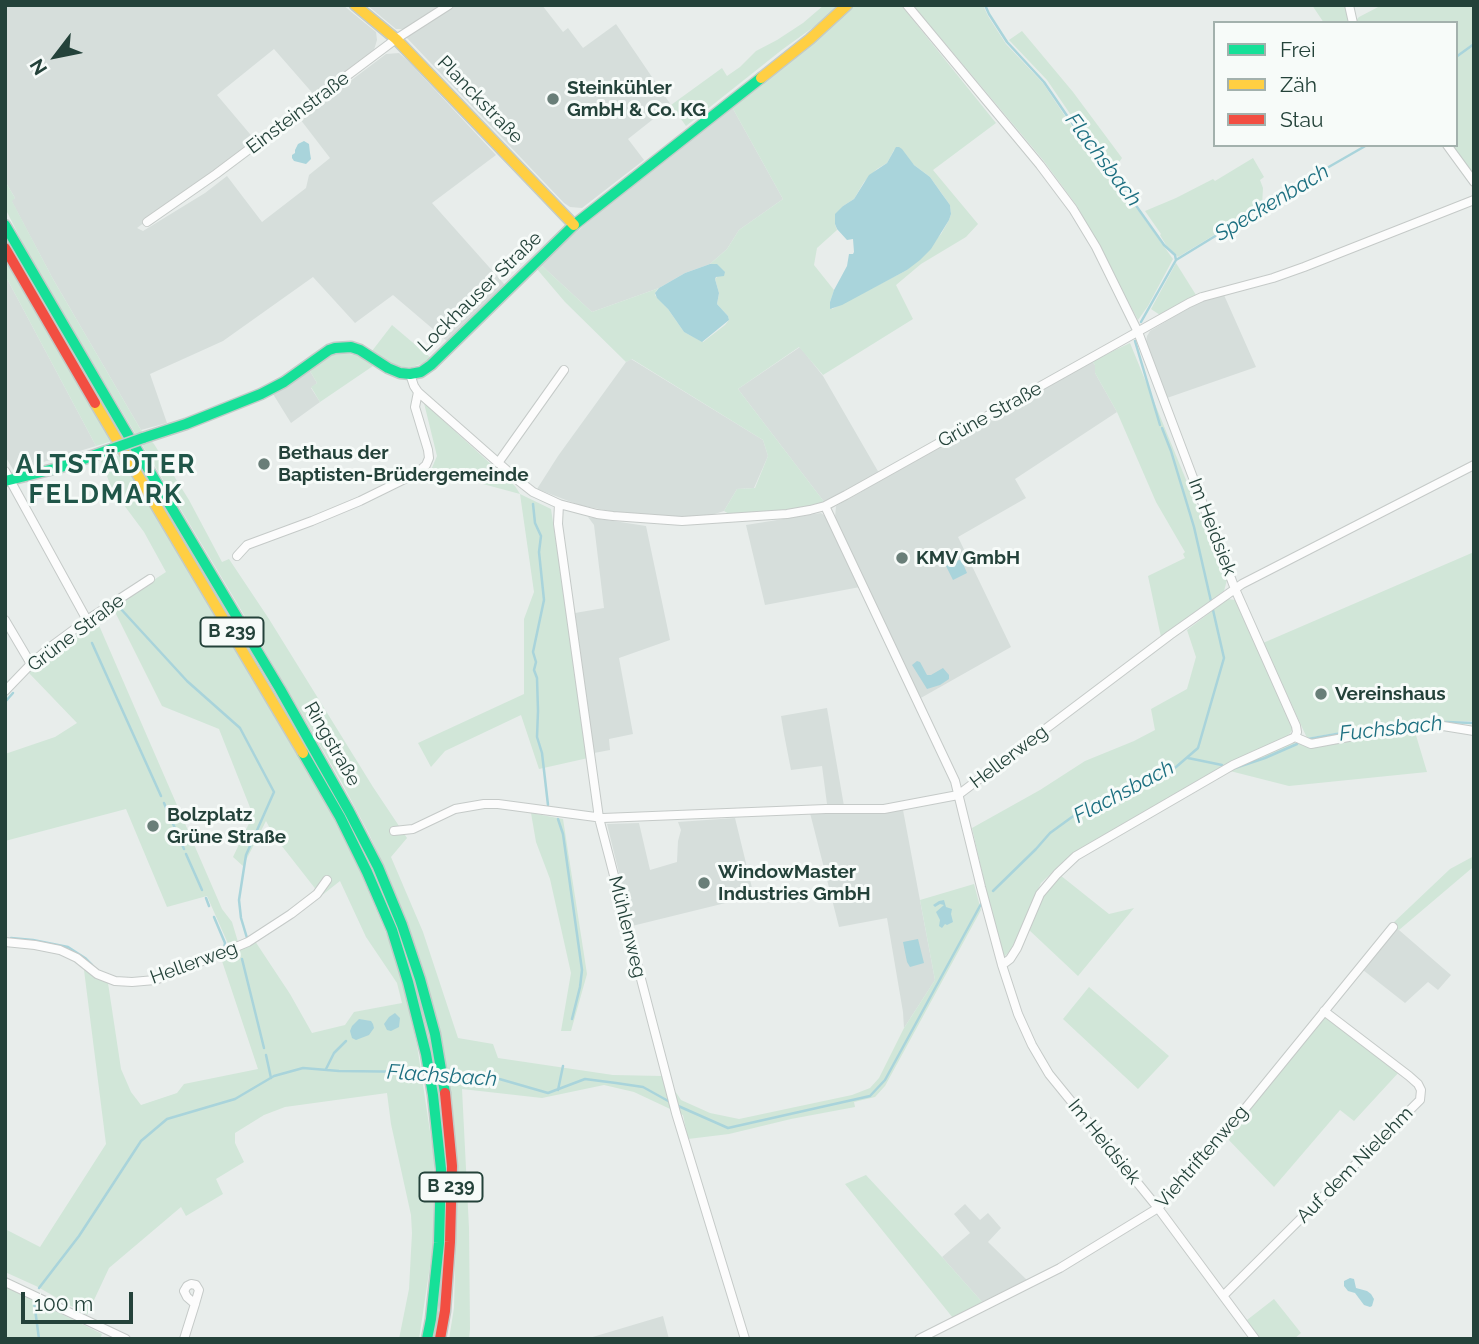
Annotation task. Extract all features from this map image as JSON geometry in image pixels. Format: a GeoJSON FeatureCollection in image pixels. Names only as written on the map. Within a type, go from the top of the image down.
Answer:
{"type":"FeatureCollection","features":[{"type":"Feature","properties":{"kind":"main road","name":"Planckstraße"},"geometry":{"type":"LineString","coordinates":[[355,5],[396,39],[574,225]]}},
{"type":"Feature","properties":{"kind":"main road","name":"Lockhauser Straße"},"geometry":{"type":"LineString","coordinates":[[7,478],[58,468],[186,424],[261,394],[335,348],[351,347],[360,350],[393,371],[410,374],[421,372],[432,365],[574,225],[783,61],[847,5]]}},
{"type":"Feature","properties":{"kind":"main road","name":"Ringstraße"},"geometry":{"type":"LineString","coordinates":[[5,225],[280,689],[378,867],[402,925],[421,979],[446,1095],[452,1166],[450,1242],[445,1311],[440,1339]]}},
{"type":"Feature","properties":{"kind":"main road","name":"Ringstraße"},"geometry":{"type":"LineString","coordinates":[[5,248],[340,817],[392,930],[422,1034],[433,1095],[441,1169],[439,1243],[428,1339]]}},
{"type":"Feature","properties":{"kind":"street","name":"Einsteinstraße"},"geometry":{"type":"LineString","coordinates":[[147,222],[216,174],[396,39],[449,5]]}},
{"type":"Feature","properties":{"kind":"street","name":"Im Heidsiek"},"geometry":{"type":"LineString","coordinates":[[907,5],[1020,139],[1073,209],[1096,247],[1138,332],[1235,589],[1296,726],[1295,737]]}},
{"type":"Feature","properties":{"kind":"street"},"geometry":{"type":"LineString","coordinates":[[1448,147],[1474,182]]}},
{"type":"Feature","properties":{"kind":"street","name":"Grüne Straße"},"geometry":{"type":"LineString","coordinates":[[410,374],[418,392],[498,463],[533,492],[559,505],[605,515],[682,521],[810,510],[825,506],[870,482],[1202,297],[1304,267],[1474,200]]}},
{"type":"Feature","properties":{"kind":"street"},"geometry":{"type":"LineString","coordinates":[[498,463],[564,370]]}},
{"type":"Feature","properties":{"kind":"street","name":"Grüne Straße"},"geometry":{"type":"LineString","coordinates":[[237,556],[247,545],[324,516],[417,473],[426,465],[428,450],[415,407],[418,392]]}},
{"type":"Feature","properties":{"kind":"street","name":"Hellerweg"},"geometry":{"type":"LineString","coordinates":[[394,831],[413,829],[456,809],[484,804],[599,818],[884,809],[958,795],[1235,589],[1474,465]]}},
{"type":"Feature","properties":{"kind":"street"},"geometry":{"type":"LineString","coordinates":[[7,478],[87,620]]}},
{"type":"Feature","properties":{"kind":"street","name":"Mühlenweg"},"geometry":{"type":"LineString","coordinates":[[559,505],[558,524],[599,818],[667,1081],[745,1339]]}},
{"type":"Feature","properties":{"kind":"street","name":"Im Heidsiek"},"geometry":{"type":"LineString","coordinates":[[825,506],[955,781],[1002,965],[1018,1014],[1042,1065],[1158,1209],[1255,1339]]}},
{"type":"Feature","properties":{"kind":"street","name":"Grüne Straße"},"geometry":{"type":"LineString","coordinates":[[5,691],[31,664],[87,620],[150,579]]}},
{"type":"Feature","properties":{"kind":"street"},"geometry":{"type":"LineString","coordinates":[[5,620],[31,664]]}},
{"type":"Feature","properties":{"kind":"street"},"geometry":{"type":"LineString","coordinates":[[1002,965],[1017,948],[1040,894],[1076,856],[1233,765],[1295,737],[1311,744],[1419,727],[1443,726],[1474,731]]}},
{"type":"Feature","properties":{"kind":"street","name":"Hellerweg"},"geometry":{"type":"LineString","coordinates":[[5,942],[60,950],[77,958],[97,974],[115,981],[155,980],[247,942],[317,894],[327,880]]}},
{"type":"Feature","properties":{"kind":"street","name":"Viehtriftenweg"},"geometry":{"type":"LineString","coordinates":[[919,1339],[1060,1268],[1158,1209],[1222,1137],[1393,927]]}},
{"type":"Feature","properties":{"kind":"street","name":"Auf dem Nielehm"},"geometry":{"type":"LineString","coordinates":[[1224,1295],[1420,1100],[1421,1090],[1418,1084],[1324,1011]]}},
{"type":"Feature","properties":{"kind":"street"},"geometry":{"type":"LineString","coordinates":[[5,1282],[126,1339]]}},
{"type":"Feature","properties":{"kind":"street"},"geometry":{"type":"LineString","coordinates":[[184,1339],[195,1304]]}},
{"type":"Feature","properties":{"kind":"shaded area"},"geometry":{"type":"Polygon","coordinates":[[[5,5],[343,5],[376,32],[374,50],[315,96],[274,49],[217,95],[255,140],[137,228],[143,231],[205,193],[227,176],[262,222],[306,188],[309,175],[330,158],[300,119],[386,54],[399,53],[496,155],[432,203],[505,285],[447,341],[393,295],[355,323],[313,277],[223,341],[150,374],[167,423],[141,430],[53,279],[11,200],[15,198],[5,181],[5,5]]]}},
{"type":"Feature","properties":{"kind":"shaded area"},"geometry":{"type":"Polygon","coordinates":[[[367,5],[440,5],[404,29],[396,29],[367,5]]]}},
{"type":"Feature","properties":{"kind":"shaded area"},"geometry":{"type":"Polygon","coordinates":[[[457,5],[542,5],[563,32],[568,28],[583,48],[616,24],[671,105],[628,139],[644,160],[582,208],[570,207],[564,203],[406,37],[457,5]]]}},
{"type":"Feature","properties":{"kind":"shaded area"},"geometry":{"type":"Polygon","coordinates":[[[732,107],[783,199],[739,230],[727,249],[710,264],[685,273],[659,288],[592,312],[540,264],[621,193],[732,107]]]}},
{"type":"Feature","properties":{"kind":"shaded area"},"geometry":{"type":"Polygon","coordinates":[[[5,275],[96,446],[14,471],[5,456],[5,275]]]}},
{"type":"Feature","properties":{"kind":"shaded area"},"geometry":{"type":"Polygon","coordinates":[[[1224,295],[1256,367],[1167,398],[1146,342],[1147,336],[1150,331],[1204,300],[1224,295]]]}},
{"type":"Feature","properties":{"kind":"shaded area"},"geometry":{"type":"Polygon","coordinates":[[[800,347],[823,376],[879,473],[825,503],[738,389],[800,347]]]}},
{"type":"Feature","properties":{"kind":"shaded area"},"geometry":{"type":"Polygon","coordinates":[[[631,359],[763,440],[768,456],[754,488],[737,489],[724,511],[705,517],[614,512],[579,505],[537,489],[558,456],[626,362],[631,359]]]}},
{"type":"Feature","properties":{"kind":"shaded area"},"geometry":{"type":"Polygon","coordinates":[[[1092,361],[1095,373],[1117,412],[1015,479],[1026,498],[958,537],[1011,647],[919,699],[835,518],[836,506],[1092,361]]]}},
{"type":"Feature","properties":{"kind":"shaded area"},"geometry":{"type":"Polygon","coordinates":[[[310,371],[317,383],[311,388],[320,402],[291,423],[273,394],[310,371]]]}},
{"type":"Feature","properties":{"kind":"shaded area"},"geometry":{"type":"Polygon","coordinates":[[[821,513],[829,519],[860,587],[765,605],[746,525],[821,513]]]}},
{"type":"Feature","properties":{"kind":"shaded area"},"geometry":{"type":"Polygon","coordinates":[[[588,517],[646,526],[670,640],[619,658],[633,734],[609,739],[610,750],[594,753],[575,613],[604,608],[594,525],[588,517]]]}},
{"type":"Feature","properties":{"kind":"shaded area"},"geometry":{"type":"Polygon","coordinates":[[[827,708],[844,806],[827,804],[822,766],[791,770],[784,734],[781,716],[827,708]]]}},
{"type":"Feature","properties":{"kind":"shaded area"},"geometry":{"type":"Polygon","coordinates":[[[903,810],[935,980],[904,1028],[887,918],[839,927],[810,813],[882,813],[903,810]]]}},
{"type":"Feature","properties":{"kind":"shaded area"},"geometry":{"type":"Polygon","coordinates":[[[735,818],[754,896],[632,926],[607,824],[639,823],[650,870],[677,862],[681,830],[678,822],[735,818]]]}},
{"type":"Feature","properties":{"kind":"shaded area"},"geometry":{"type":"Polygon","coordinates":[[[1392,924],[1451,975],[1438,990],[1428,982],[1405,1003],[1363,970],[1392,924]]]}},
{"type":"Feature","properties":{"kind":"shaded area"},"geometry":{"type":"Polygon","coordinates":[[[965,1204],[980,1220],[988,1213],[1001,1228],[988,1242],[1028,1281],[983,1303],[942,1257],[970,1233],[954,1214],[965,1204]]]}},
{"type":"Feature","properties":{"kind":"shaded area"},"geometry":{"type":"Polygon","coordinates":[[[663,1316],[669,1339],[586,1339],[663,1316]]]}},
{"type":"Feature","properties":{"kind":"green space"},"geometry":{"type":"Polygon","coordinates":[[[824,5],[838,5],[822,21],[686,126],[671,105],[722,68],[727,76],[756,51],[803,23],[824,5]]]}},
{"type":"Feature","properties":{"kind":"green space"},"geometry":{"type":"Polygon","coordinates":[[[853,5],[901,5],[996,123],[933,170],[978,224],[966,237],[921,264],[896,285],[913,319],[823,375],[799,347],[738,389],[825,503],[780,512],[731,515],[724,511],[737,489],[755,488],[768,456],[763,440],[632,359],[626,362],[565,302],[536,268],[540,264],[592,312],[659,288],[655,295],[684,332],[703,342],[725,325],[729,320],[728,316],[717,304],[717,264],[710,264],[727,249],[739,230],[783,199],[732,107],[822,34],[853,5]],[[894,150],[887,163],[877,169],[864,182],[854,199],[843,206],[835,224],[837,230],[817,248],[814,265],[834,290],[830,302],[832,309],[907,270],[941,234],[951,214],[950,205],[930,177],[894,150]]]}},
{"type":"Feature","properties":{"kind":"green space"},"geometry":{"type":"Polygon","coordinates":[[[913,5],[983,5],[1006,44],[1043,83],[1073,128],[1173,259],[1138,320],[1077,206],[1043,160],[913,5]]]}},
{"type":"Feature","properties":{"kind":"green space"},"geometry":{"type":"Polygon","coordinates":[[[1312,5],[1346,5],[1350,21],[1323,21],[1312,5]]]}},
{"type":"Feature","properties":{"kind":"green space"},"geometry":{"type":"Polygon","coordinates":[[[1382,5],[1474,5],[1474,178],[1453,147],[1458,147],[1458,21],[1355,21],[1382,5]]]}},
{"type":"Feature","properties":{"kind":"green space"},"geometry":{"type":"Polygon","coordinates":[[[1022,31],[1073,92],[1122,158],[1115,168],[1077,124],[1047,80],[1009,40],[1022,31]]]}},
{"type":"Feature","properties":{"kind":"green space"},"geometry":{"type":"Polygon","coordinates":[[[1253,158],[1264,177],[1260,180],[1263,188],[1262,206],[1178,257],[1166,245],[1145,211],[1213,179],[1215,181],[1253,158]]]}},
{"type":"Feature","properties":{"kind":"green space"},"geometry":{"type":"Polygon","coordinates":[[[5,181],[15,198],[12,201],[53,279],[141,430],[154,444],[189,500],[222,562],[229,559],[407,838],[391,857],[423,932],[458,1038],[493,1044],[498,1058],[613,1075],[662,1076],[681,1100],[710,1113],[739,1119],[852,1095],[870,1088],[879,1078],[904,1028],[935,980],[920,900],[974,884],[981,910],[885,1086],[875,1097],[854,1102],[855,1107],[729,1134],[688,1139],[683,1115],[634,1092],[604,1085],[542,1098],[462,1089],[469,1228],[470,1329],[469,1339],[449,1339],[454,1308],[457,1195],[391,882],[342,783],[31,260],[5,208],[5,181]]]}},
{"type":"Feature","properties":{"kind":"green space"},"geometry":{"type":"Polygon","coordinates":[[[5,257],[112,441],[96,446],[5,275],[5,257]]]}},
{"type":"Feature","properties":{"kind":"green space"},"geometry":{"type":"Polygon","coordinates":[[[1176,263],[1196,295],[1160,315],[1151,309],[1176,263]]]}},
{"type":"Feature","properties":{"kind":"green space"},"geometry":{"type":"Polygon","coordinates":[[[392,325],[431,358],[412,367],[402,367],[372,351],[392,325]]]}},
{"type":"Feature","properties":{"kind":"green space"},"geometry":{"type":"Polygon","coordinates":[[[1130,343],[1227,580],[1224,591],[1161,637],[1148,576],[1185,558],[1185,552],[1156,502],[1117,412],[1095,373],[1092,361],[1130,343]]]}},
{"type":"Feature","properties":{"kind":"green space"},"geometry":{"type":"Polygon","coordinates":[[[346,353],[361,357],[373,366],[320,402],[311,387],[317,383],[310,371],[327,358],[346,353]]]}},
{"type":"Feature","properties":{"kind":"green space"},"geometry":{"type":"Polygon","coordinates":[[[424,403],[515,486],[520,494],[431,470],[437,456],[424,403]]]}},
{"type":"Feature","properties":{"kind":"green space"},"geometry":{"type":"Polygon","coordinates":[[[120,455],[326,803],[356,862],[389,940],[402,980],[417,1045],[434,1158],[433,1246],[419,1339],[399,1339],[409,1289],[412,1233],[411,1215],[387,1093],[285,1107],[264,1115],[235,1133],[235,1143],[244,1162],[216,1179],[223,1194],[186,1216],[181,1207],[109,1268],[87,1315],[5,1272],[5,1229],[40,1247],[106,1144],[84,970],[108,983],[121,1069],[131,1092],[141,1105],[177,1093],[184,1084],[258,1069],[219,952],[229,946],[207,896],[167,907],[126,809],[5,841],[5,754],[55,737],[77,723],[29,673],[49,653],[84,627],[98,623],[222,909],[232,922],[238,942],[251,935],[312,1033],[345,1025],[354,1012],[402,1003],[397,983],[366,937],[340,881],[321,896],[274,836],[266,821],[243,866],[233,857],[253,815],[219,729],[162,706],[115,612],[122,607],[123,600],[166,572],[144,532],[112,489],[101,461],[120,455]]]}},
{"type":"Feature","properties":{"kind":"green space"},"geometry":{"type":"Polygon","coordinates":[[[520,494],[551,509],[588,758],[539,769],[521,715],[445,751],[431,767],[418,743],[524,694],[524,619],[534,592],[520,494]]]}},
{"type":"Feature","properties":{"kind":"green space"},"geometry":{"type":"Polygon","coordinates":[[[1474,552],[1474,721],[1387,724],[1307,738],[1263,643],[1474,552]]]}},
{"type":"Feature","properties":{"kind":"green space"},"geometry":{"type":"Polygon","coordinates":[[[1228,599],[1235,600],[1293,729],[1285,740],[1073,853],[1041,883],[1011,950],[1004,957],[972,828],[1085,761],[1155,730],[1151,709],[1187,689],[1196,657],[1187,630],[1228,599]]]}},
{"type":"Feature","properties":{"kind":"green space"},"geometry":{"type":"Polygon","coordinates":[[[1415,732],[1427,772],[1289,786],[1230,771],[1293,743],[1312,746],[1415,732]]]}},
{"type":"Feature","properties":{"kind":"green space"},"geometry":{"type":"Polygon","coordinates":[[[531,813],[563,819],[587,974],[571,1031],[561,1031],[571,973],[550,879],[536,842],[531,813]]]}},
{"type":"Feature","properties":{"kind":"green space"},"geometry":{"type":"Polygon","coordinates":[[[1474,856],[1474,869],[1399,930],[1392,924],[1450,869],[1474,856]]]}},
{"type":"Feature","properties":{"kind":"green space"},"geometry":{"type":"Polygon","coordinates":[[[1060,875],[1109,914],[1134,908],[1078,976],[1028,929],[1049,886],[1060,875]]]}},
{"type":"Feature","properties":{"kind":"green space"},"geometry":{"type":"Polygon","coordinates":[[[1089,987],[1169,1056],[1138,1089],[1063,1019],[1089,987]]]}},
{"type":"Feature","properties":{"kind":"green space"},"geometry":{"type":"Polygon","coordinates":[[[1324,1016],[1400,1071],[1354,1121],[1340,1110],[1274,1187],[1225,1136],[1324,1016]]]}},
{"type":"Feature","properties":{"kind":"green space"},"geometry":{"type":"Polygon","coordinates":[[[866,1175],[983,1303],[953,1318],[845,1184],[866,1175]]]}},
{"type":"Feature","properties":{"kind":"green space"},"geometry":{"type":"Polygon","coordinates":[[[5,1286],[102,1334],[100,1339],[5,1339],[5,1286]]]}},
{"type":"Feature","properties":{"kind":"green space"},"geometry":{"type":"Polygon","coordinates":[[[1274,1299],[1301,1333],[1294,1339],[1260,1339],[1247,1320],[1274,1299]]]}},
{"type":"Feature","properties":{"kind":"water"},"geometry":{"type":"Polygon","coordinates":[[[304,141],[309,144],[311,159],[306,164],[292,158],[298,144],[304,141]]]}},
{"type":"Feature","properties":{"kind":"water"},"geometry":{"type":"Polygon","coordinates":[[[896,147],[902,149],[914,165],[930,177],[950,205],[949,220],[931,249],[907,270],[830,309],[834,290],[847,266],[849,254],[854,252],[853,239],[847,240],[837,229],[835,214],[854,199],[869,175],[887,163],[896,147]]]}},
{"type":"Feature","properties":{"kind":"water"},"geometry":{"type":"Polygon","coordinates":[[[717,264],[725,272],[724,276],[715,279],[719,293],[717,304],[729,320],[702,342],[684,332],[655,293],[685,273],[717,264]]]}},
{"type":"Feature","properties":{"kind":"water"},"geometry":{"type":"Polygon","coordinates":[[[961,559],[967,573],[953,580],[946,566],[961,559]]]}},
{"type":"Feature","properties":{"kind":"water"},"geometry":{"type":"Polygon","coordinates":[[[917,661],[927,675],[943,668],[949,679],[927,689],[912,665],[917,661]]]}},
{"type":"Feature","properties":{"kind":"water"},"geometry":{"type":"Polygon","coordinates":[[[944,900],[946,907],[952,909],[953,922],[942,928],[939,926],[940,920],[936,912],[944,905],[933,905],[944,900]]]}},
{"type":"Feature","properties":{"kind":"water"},"geometry":{"type":"Polygon","coordinates":[[[918,939],[924,963],[910,967],[903,942],[918,939]]]}},
{"type":"Feature","properties":{"kind":"water"},"geometry":{"type":"Polygon","coordinates":[[[395,1013],[400,1018],[399,1027],[387,1030],[384,1024],[395,1013]]]}},
{"type":"Feature","properties":{"kind":"water"},"geometry":{"type":"Polygon","coordinates":[[[359,1019],[371,1021],[374,1028],[369,1035],[356,1040],[352,1038],[350,1031],[359,1019]]]}},
{"type":"Feature","properties":{"kind":"water"},"geometry":{"type":"Polygon","coordinates":[[[1354,1279],[1356,1288],[1371,1294],[1374,1299],[1372,1306],[1364,1305],[1355,1293],[1344,1286],[1344,1281],[1354,1279]]]}},
{"type":"Feature","properties":{"kind":"waterway","name":"Flachsbach"},"geometry":{"type":"LineString","coordinates":[[985,5],[1007,42],[1044,82],[1164,245],[1175,255],[1176,260],[1141,322]]}},
{"type":"Feature","properties":{"kind":"waterway","name":"Speckenbach"},"geometry":{"type":"LineString","coordinates":[[1458,56],[1474,44]]}},
{"type":"Feature","properties":{"kind":"waterway","name":"Speckenbach"},"geometry":{"type":"LineString","coordinates":[[1176,260],[1364,147]]}},
{"type":"Feature","properties":{"kind":"waterway","name":"Flachsbach"},"geometry":{"type":"LineString","coordinates":[[1135,341],[1160,425]]}},
{"type":"Feature","properties":{"kind":"waterway","name":"Flachsbach"},"geometry":{"type":"LineString","coordinates":[[993,891],[1050,833],[1072,817],[1098,802],[1176,767],[1198,748],[1224,658],[1194,527],[1162,428]]}},
{"type":"Feature","properties":{"kind":"waterway"},"geometry":{"type":"LineString","coordinates":[[533,504],[535,523],[541,536],[539,552],[544,600],[533,652],[537,678],[537,737],[542,753],[548,805]]}},
{"type":"Feature","properties":{"kind":"waterway"},"geometry":{"type":"LineString","coordinates":[[120,608],[187,681],[240,728],[274,792],[246,855],[239,900],[247,938]]}},
{"type":"Feature","properties":{"kind":"waterway"},"geometry":{"type":"LineString","coordinates":[[92,643],[161,796]]}},
{"type":"Feature","properties":{"kind":"waterway"},"geometry":{"type":"LineString","coordinates":[[5,702],[13,693]]}},
{"type":"Feature","properties":{"kind":"waterway","name":"Fuchsbach"},"geometry":{"type":"LineString","coordinates":[[1308,739],[1387,725],[1439,722]]}},
{"type":"Feature","properties":{"kind":"waterway","name":"Fuchsbach"},"geometry":{"type":"LineString","coordinates":[[1446,722],[1474,723]]}},
{"type":"Feature","properties":{"kind":"waterway","name":"Fuchsbach"},"geometry":{"type":"LineString","coordinates":[[1235,768],[1297,744]]}},
{"type":"Feature","properties":{"kind":"waterway","name":"Fuchsbach"},"geometry":{"type":"LineString","coordinates":[[1188,758],[1222,765]]}},
{"type":"Feature","properties":{"kind":"waterway"},"geometry":{"type":"LineString","coordinates":[[164,803],[184,849]]}},
{"type":"Feature","properties":{"kind":"waterway"},"geometry":{"type":"LineString","coordinates":[[558,819],[563,834],[582,970],[572,1019]]}},
{"type":"Feature","properties":{"kind":"waterway"},"geometry":{"type":"LineString","coordinates":[[186,854],[202,890]]}},
{"type":"Feature","properties":{"kind":"waterway"},"geometry":{"type":"LineString","coordinates":[[206,898],[209,906]]}},
{"type":"Feature","properties":{"kind":"waterway","name":"Flachsbach"},"geometry":{"type":"LineString","coordinates":[[676,1105],[728,1128],[870,1096],[885,1080],[981,904]]}},
{"type":"Feature","properties":{"kind":"waterway"},"geometry":{"type":"LineString","coordinates":[[214,917],[225,943],[224,949]]}},
{"type":"Feature","properties":{"kind":"waterway"},"geometry":{"type":"LineString","coordinates":[[11,938],[68,947],[92,965]]}},
{"type":"Feature","properties":{"kind":"waterway"},"geometry":{"type":"LineString","coordinates":[[242,959],[264,1048]]}},
{"type":"Feature","properties":{"kind":"waterway"},"geometry":{"type":"LineString","coordinates":[[151,976],[165,972]]}},
{"type":"Feature","properties":{"kind":"waterway"},"geometry":{"type":"LineString","coordinates":[[326,1069],[334,1053],[346,1041]]}},
{"type":"Feature","properties":{"kind":"waterway"},"geometry":{"type":"LineString","coordinates":[[266,1055],[271,1078]]}},
{"type":"Feature","properties":{"kind":"waterway"},"geometry":{"type":"LineString","coordinates":[[558,1090],[563,1066]]}},
{"type":"Feature","properties":{"kind":"waterway","name":"Flachsbach"},"geometry":{"type":"LineString","coordinates":[[39,1288],[79,1236],[141,1141],[167,1119],[235,1099],[274,1076],[303,1068],[425,1072]]}},
{"type":"Feature","properties":{"kind":"waterway","name":"Flachsbach"},"geometry":{"type":"LineString","coordinates":[[445,1074],[496,1078],[548,1093],[585,1079],[643,1087],[670,1102]]}},
{"type":"Feature","properties":{"kind":"waterway","name":"Flachsbach"},"geometry":{"type":"LineString","coordinates":[[34,1301],[39,1339]]}},
{"type":"Feature","properties":{"kind":"traffic: fast"},"geometry":{"type":"LineString","coordinates":[[143,438],[261,394],[335,348],[351,347],[360,350],[400,373],[421,372],[574,225],[761,78]]}},
{"type":"Feature","properties":{"kind":"traffic: fast"},"geometry":{"type":"LineString","coordinates":[[5,225],[280,689],[378,867],[402,925],[420,979],[435,1034],[445,1093]]}},
{"type":"Feature","properties":{"kind":"traffic: fast"},"geometry":{"type":"LineString","coordinates":[[112,449],[143,438]]}},
{"type":"Feature","properties":{"kind":"traffic: fast"},"geometry":{"type":"LineString","coordinates":[[5,481],[58,468],[112,449]]}},
{"type":"Feature","properties":{"kind":"traffic: fast"},"geometry":{"type":"LineString","coordinates":[[303,753],[340,817],[392,930],[426,1054],[441,1169],[439,1243],[427,1339]]}},
{"type":"Feature","properties":{"kind":"traffic: slow"},"geometry":{"type":"LineString","coordinates":[[355,5],[396,39],[574,225]]}},
{"type":"Feature","properties":{"kind":"traffic: slow"},"geometry":{"type":"LineString","coordinates":[[761,78],[847,5]]}},
{"type":"Feature","properties":{"kind":"traffic: slow"},"geometry":{"type":"LineString","coordinates":[[95,403],[303,753]]}},
{"type":"Feature","properties":{"kind":"traffic: jam"},"geometry":{"type":"LineString","coordinates":[[5,248],[95,403]]}},
{"type":"Feature","properties":{"kind":"traffic: jam"},"geometry":{"type":"LineString","coordinates":[[440,1339],[445,1311],[450,1242],[452,1166],[445,1093]]}},
{"type":"Feature","properties":{"kind":"place","name":"Steinkühler GmbH & Co. KG"},"geometry":{"type":"Point","coordinates":[553,99]}},
{"type":"Feature","properties":{"kind":"place","name":"Bethaus der Baptisten-Brüdergemeinde"},"geometry":{"type":"Point","coordinates":[264,464]}},
{"type":"Feature","properties":{"kind":"place","name":"KMV GmbH"},"geometry":{"type":"Point","coordinates":[902,558]}},
{"type":"Feature","properties":{"kind":"place","name":"Vereinshaus"},"geometry":{"type":"Point","coordinates":[1321,694]}},
{"type":"Feature","properties":{"kind":"place","name":"Bolzplatz Grüne Straße"},"geometry":{"type":"Point","coordinates":[153,826]}},
{"type":"Feature","properties":{"kind":"place","name":"WindowMaster Industries GmbH"},"geometry":{"type":"Point","coordinates":[704,883]}},
{"type":"Feature","properties":{"kind":"district","name":"ALTSTÄDTER FELDMARK"},"geometry":{"type":"Point","coordinates":[106,480]}}]}
